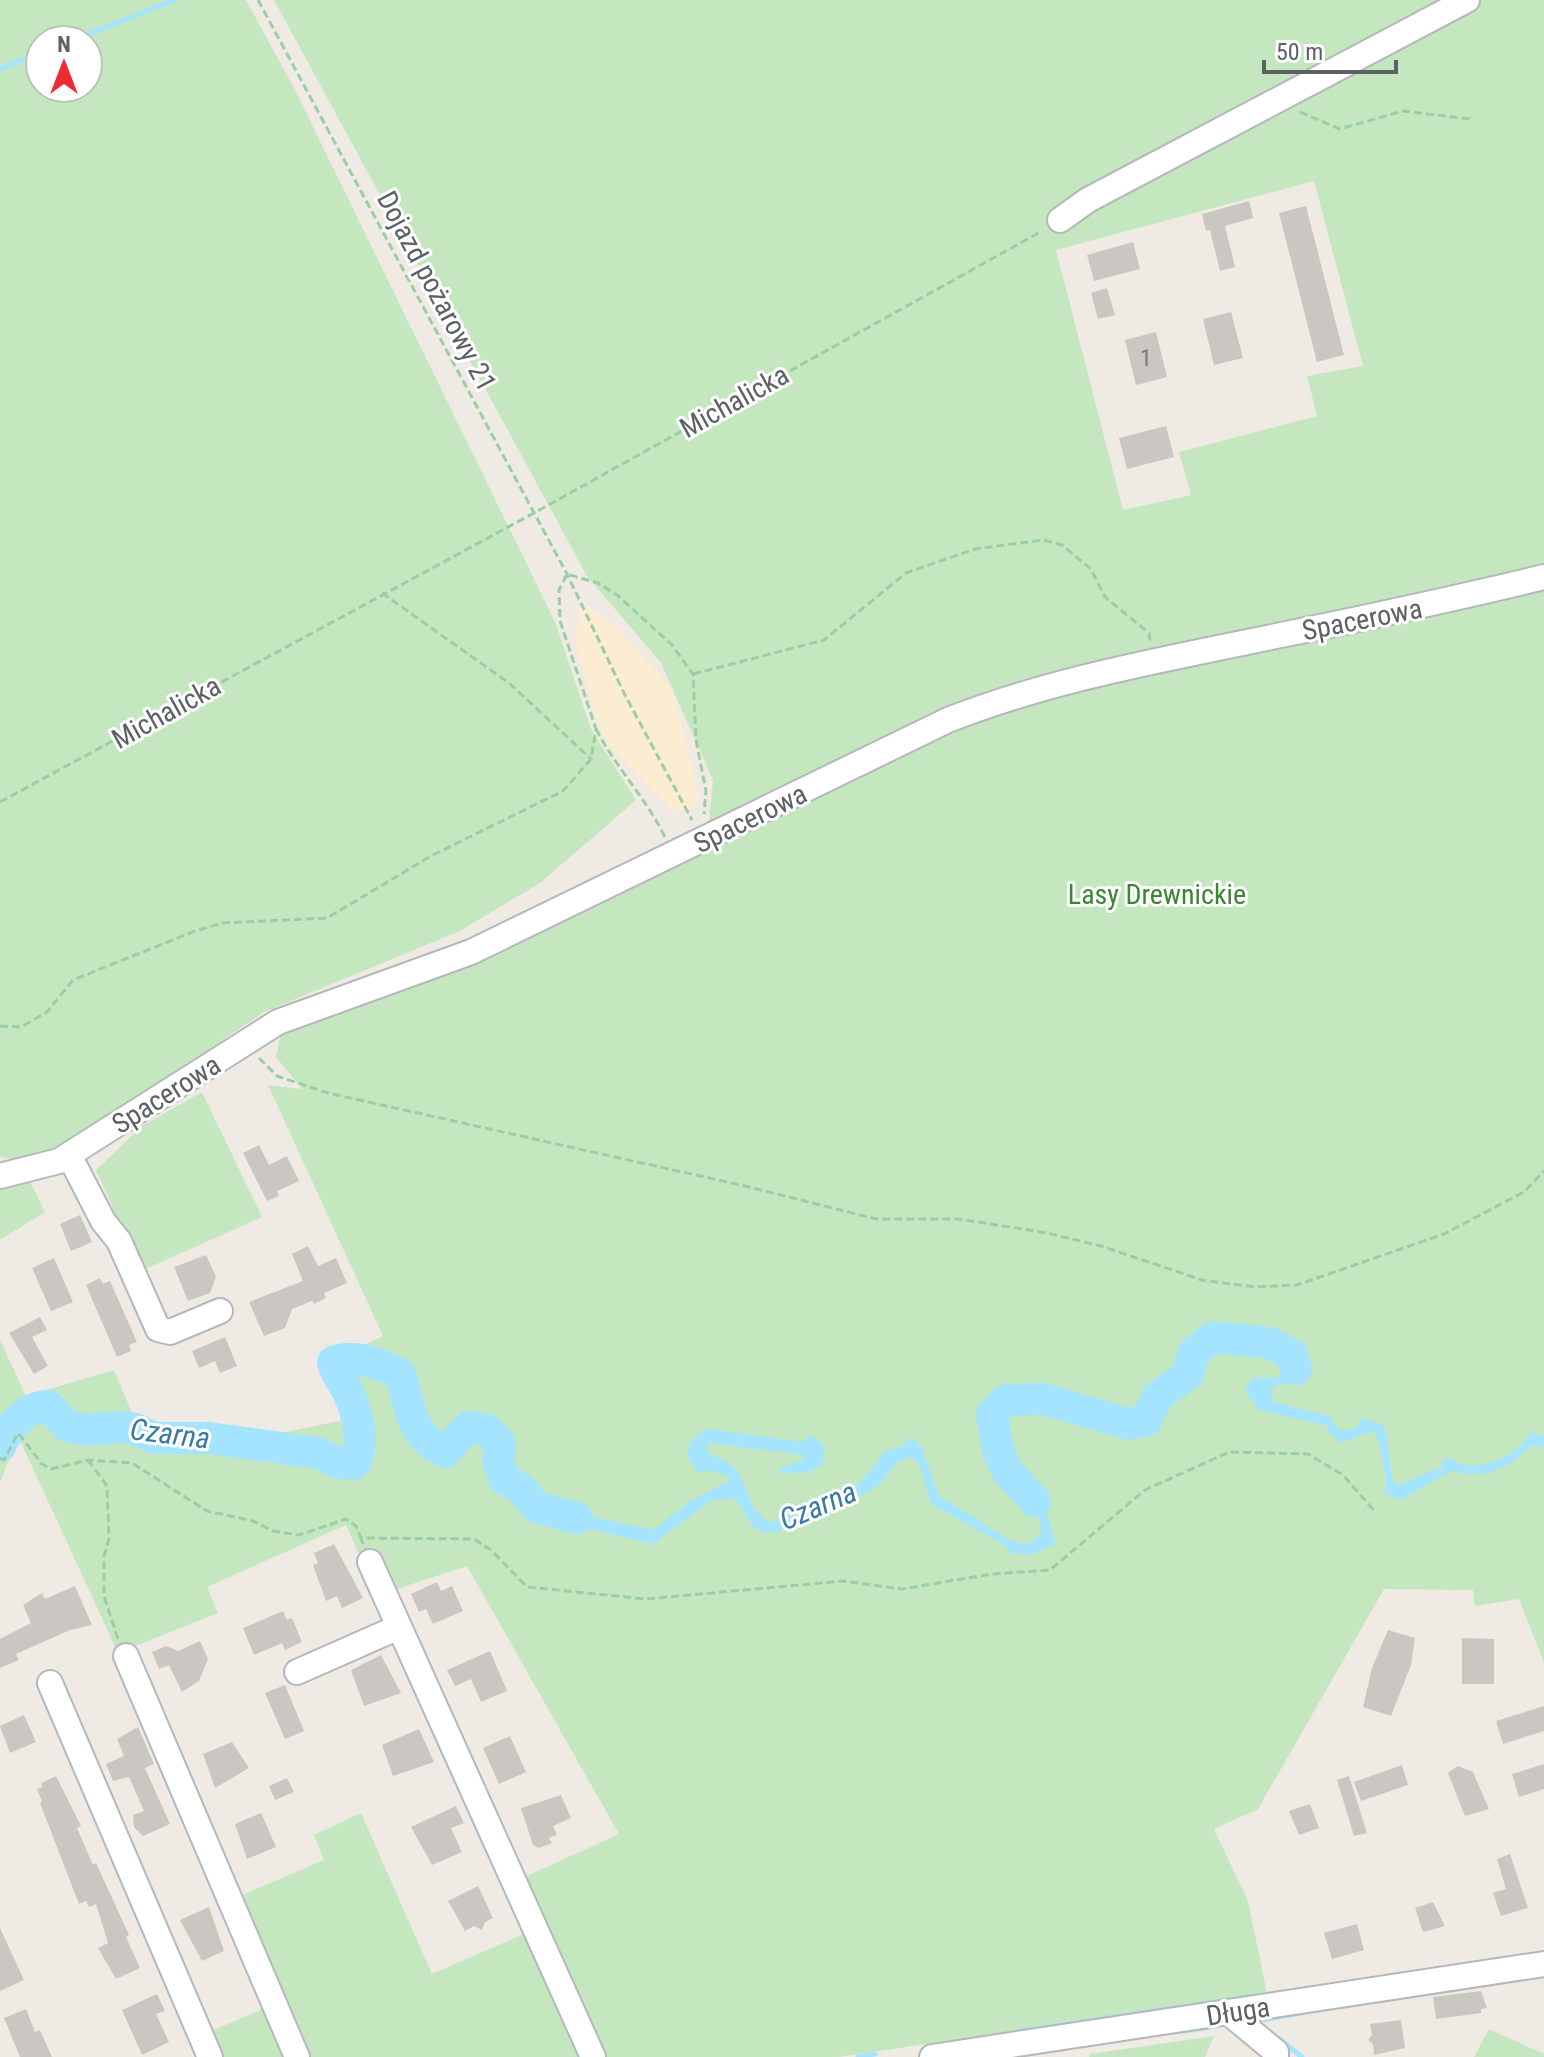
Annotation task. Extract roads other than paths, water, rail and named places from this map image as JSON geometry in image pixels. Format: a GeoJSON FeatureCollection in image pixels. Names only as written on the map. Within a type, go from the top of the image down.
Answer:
{"type":"FeatureCollection","features":[{"type":"Feature","properties":{"kind":"street"},"geometry":{"type":"LineString","coordinates":[[1060,220],[1088,200],[1467,0]]}},
{"type":"Feature","properties":{"kind":"street","name":"Spacerowa"},"geometry":{"type":"LineString","coordinates":[[0,1176],[59,1161],[278,1022],[471,952],[948,720],[1047,685],[1433,604],[1544,577]]}},
{"type":"Feature","properties":{"kind":"street"},"geometry":{"type":"LineString","coordinates":[[69,1155],[103,1221],[119,1241],[158,1329],[170,1332],[220,1311]]}},
{"type":"Feature","properties":{"kind":"street"},"geometry":{"type":"LineString","coordinates":[[370,1562],[593,2057]]}},
{"type":"Feature","properties":{"kind":"street"},"geometry":{"type":"LineString","coordinates":[[297,1672],[399,1627]]}},
{"type":"Feature","properties":{"kind":"street"},"geometry":{"type":"LineString","coordinates":[[126,1656],[297,2057]]}},
{"type":"Feature","properties":{"kind":"street"},"geometry":{"type":"LineString","coordinates":[[50,1683],[210,2057]]}},
{"type":"Feature","properties":{"kind":"street","name":"Długa"},"geometry":{"type":"LineString","coordinates":[[932,2057],[1544,1964]]}},
{"type":"Feature","properties":{"kind":"street"},"geometry":{"type":"LineString","coordinates":[[1229,2013],[1276,2052],[1276,2057]]}},
{"type":"Feature","properties":{"kind":"water"},"geometry":{"type":"Polygon","coordinates":[[[1275,1336],[1303,1357],[1309,1370],[1303,1381],[1276,1385],[1272,1390],[1273,1402],[1329,1416],[1339,1430],[1355,1429],[1361,1418],[1382,1424],[1391,1472],[1397,1486],[1435,1469],[1441,1470],[1443,1459],[1456,1459],[1456,1463],[1464,1465],[1482,1465],[1499,1460],[1534,1432],[1544,1436],[1544,1447],[1530,1446],[1512,1462],[1484,1474],[1451,1471],[1401,1500],[1384,1493],[1386,1480],[1380,1444],[1373,1431],[1341,1443],[1330,1434],[1328,1426],[1259,1410],[1245,1391],[1252,1378],[1281,1377],[1288,1368],[1274,1352],[1265,1350],[1275,1336]]]}},
{"type":"Feature","properties":{"kind":"water"},"geometry":{"type":"Polygon","coordinates":[[[711,1429],[801,1442],[810,1435],[824,1445],[823,1464],[807,1473],[778,1473],[782,1467],[803,1460],[804,1455],[709,1443],[707,1452],[736,1470],[754,1507],[770,1522],[790,1515],[822,1494],[854,1486],[866,1476],[884,1451],[901,1447],[911,1437],[922,1447],[939,1496],[1013,1542],[1029,1544],[1041,1534],[1039,1517],[1021,1489],[1009,1486],[1001,1469],[1010,1468],[1044,1505],[1056,1544],[1033,1554],[1011,1554],[1005,1545],[931,1504],[919,1464],[911,1457],[894,1466],[869,1491],[820,1506],[780,1531],[757,1529],[734,1498],[710,1501],[653,1544],[563,1523],[532,1508],[538,1500],[556,1509],[653,1530],[689,1502],[732,1479],[716,1471],[698,1472],[689,1459],[692,1440],[711,1429]]]}},
{"type":"Feature","properties":{"kind":"waterway"},"geometry":{"type":"LineString","coordinates":[[104,28],[175,0]]}},
{"type":"Feature","properties":{"kind":"waterway"},"geometry":{"type":"LineString","coordinates":[[0,69],[24,59]]}},
{"type":"Feature","properties":{"kind":"waterway","name":"Czarna"},"geometry":{"type":"LineString","coordinates":[[1035,1501],[1007,1471],[998,1450],[992,1415],[1006,1400],[1043,1399],[1129,1424],[1146,1421],[1157,1397],[1188,1374],[1194,1352],[1213,1337],[1270,1343],[1292,1355],[1296,1369]]}},
{"type":"Feature","properties":{"kind":"waterway","name":"Czarna"},"geometry":{"type":"LineString","coordinates":[[0,1446],[26,1413],[49,1406],[67,1426],[87,1430],[117,1427],[136,1429],[154,1438],[209,1438],[318,1453],[337,1462],[354,1464],[360,1438],[357,1417],[333,1362],[358,1359],[400,1374],[413,1419],[433,1445],[445,1452],[468,1427],[488,1430],[500,1444],[498,1461],[504,1479],[521,1489],[536,1507],[577,1518]]}},
{"type":"Feature","properties":{"kind":"waterway"},"geometry":{"type":"LineString","coordinates":[[1020,2031],[1248,1997]]}},
{"type":"Feature","properties":{"kind":"waterway"},"geometry":{"type":"LineString","coordinates":[[1255,2021],[1302,2013]]}},
{"type":"Feature","properties":{"kind":"waterway"},"geometry":{"type":"LineString","coordinates":[[1184,2031],[1211,2027]]}},
{"type":"Feature","properties":{"kind":"waterway"},"geometry":{"type":"LineString","coordinates":[[1278,2038],[1302,2057]]}},
{"type":"Feature","properties":{"kind":"waterway"},"geometry":{"type":"LineString","coordinates":[[858,2057],[875,2054]]}},
{"type":"Feature","properties":{"kind":"park label","name":"Lasy Drewnickie"},"geometry":{"type":"Point","coordinates":[1157,894]}}]}
